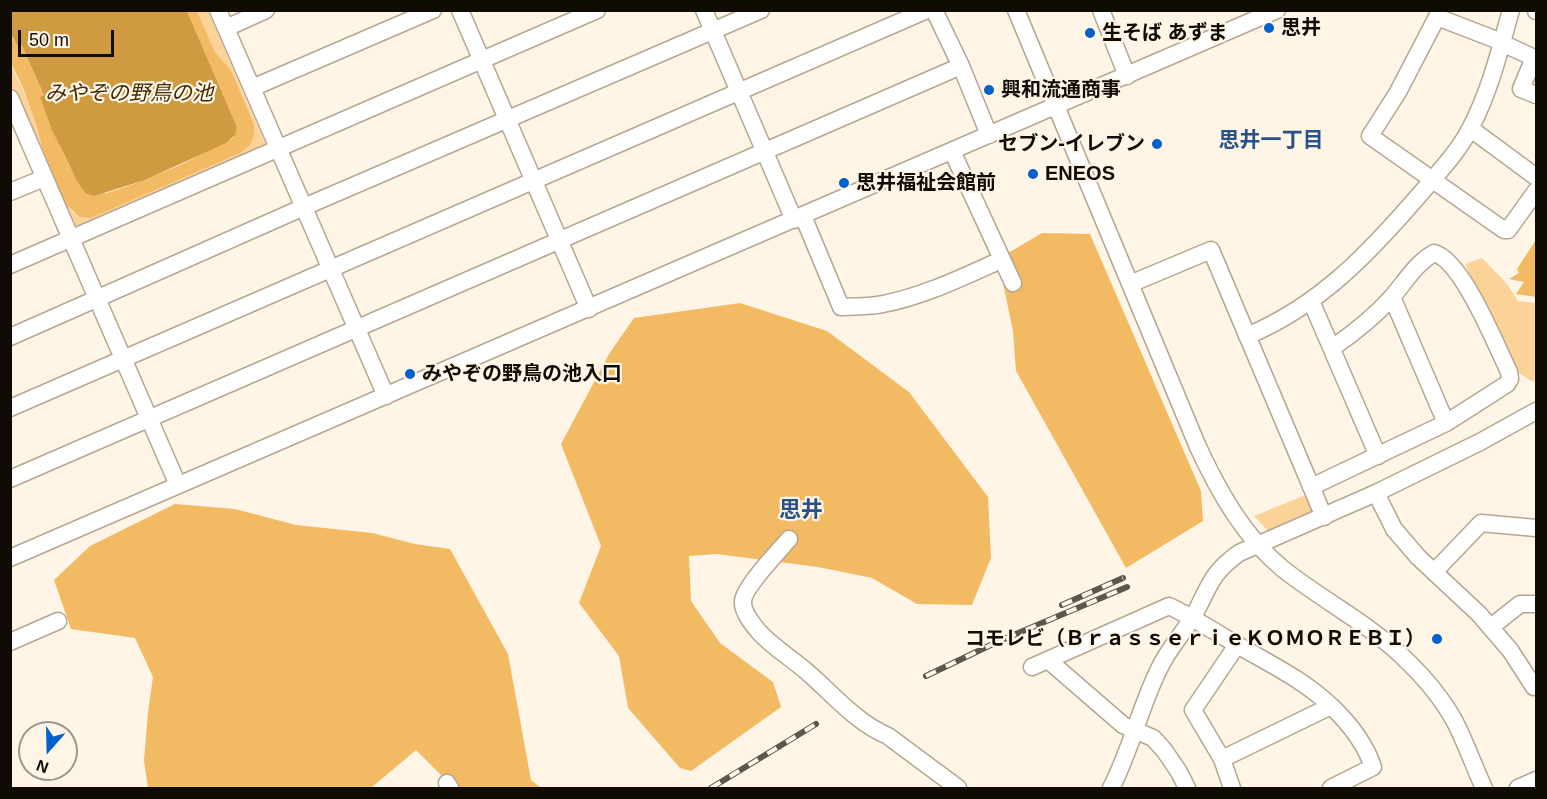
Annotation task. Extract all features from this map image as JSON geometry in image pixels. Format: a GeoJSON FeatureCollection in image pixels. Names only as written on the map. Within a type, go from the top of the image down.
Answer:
{"type":"FeatureCollection","features":[{"type":"Feature","properties":{"kind":"street"},"geometry":{"type":"LineString","coordinates":[[218,10],[386,396]]}},
{"type":"Feature","properties":{"kind":"street"},"geometry":{"type":"LineString","coordinates":[[226,28],[266,10]]}},
{"type":"Feature","properties":{"kind":"street"},"geometry":{"type":"LineString","coordinates":[[252,88],[433,10]]}},
{"type":"Feature","properties":{"kind":"street"},"geometry":{"type":"LineString","coordinates":[[460,10],[588,309]]}},
{"type":"Feature","properties":{"kind":"street"},"geometry":{"type":"LineString","coordinates":[[10,265],[597,10]]}},
{"type":"Feature","properties":{"kind":"street"},"geometry":{"type":"LineString","coordinates":[[704,10],[764,151],[841,307],[881,305],[900,300],[950,283],[1001,260]]}},
{"type":"Feature","properties":{"kind":"street"},"geometry":{"type":"LineString","coordinates":[[10,337],[304,207],[761,10]]}},
{"type":"Feature","properties":{"kind":"street"},"geometry":{"type":"LineString","coordinates":[[10,408],[927,10]]}},
{"type":"Feature","properties":{"kind":"street"},"geometry":{"type":"LineString","coordinates":[[934,10],[961,66],[989,135]]}},
{"type":"Feature","properties":{"kind":"street"},"geometry":{"type":"LineString","coordinates":[[1016,10],[1212,477],[1234,514],[1259,545],[1281,567],[1378,636],[1424,679],[1455,722],[1484,789]]}},
{"type":"Feature","properties":{"kind":"street"},"geometry":{"type":"LineString","coordinates":[[1101,10],[1127,76]]}},
{"type":"Feature","properties":{"kind":"street"},"geometry":{"type":"LineString","coordinates":[[10,558],[1127,76],[1240,18],[1277,10]]}},
{"type":"Feature","properties":{"kind":"street"},"geometry":{"type":"LineString","coordinates":[[1247,336],[1274,325],[1296,312],[1336,282],[1433,179],[1471,129],[1484,98],[1511,10]]}},
{"type":"Feature","properties":{"kind":"street"},"geometry":{"type":"LineString","coordinates":[[1536,95],[1521,89],[1533,60],[1530,56],[1437,17],[1398,92],[1370,136],[1504,230],[1508,230],[1536,191]]}},
{"type":"Feature","properties":{"kind":"street"},"geometry":{"type":"LineString","coordinates":[[10,479],[961,66]]}},
{"type":"Feature","properties":{"kind":"street"},"geometry":{"type":"LineString","coordinates":[[10,98],[15,121],[71,238],[178,485]]}},
{"type":"Feature","properties":{"kind":"street"},"geometry":{"type":"LineString","coordinates":[[1471,129],[1536,177]]}},
{"type":"Feature","properties":{"kind":"street"},"geometry":{"type":"LineString","coordinates":[[952,151],[1013,283]]}},
{"type":"Feature","properties":{"kind":"street"},"geometry":{"type":"LineString","coordinates":[[10,192],[44,178]]}},
{"type":"Feature","properties":{"kind":"street"},"geometry":{"type":"LineString","coordinates":[[1130,284],[1211,250],[1324,517]]}},
{"type":"Feature","properties":{"kind":"street"},"geometry":{"type":"LineString","coordinates":[[1311,487],[1446,423],[1507,384],[1510,379],[1509,372],[1469,290],[1454,266],[1442,255],[1434,253],[1425,258],[1392,297],[1351,335],[1332,348]]}},
{"type":"Feature","properties":{"kind":"street"},"geometry":{"type":"LineString","coordinates":[[1392,297],[1446,423]]}},
{"type":"Feature","properties":{"kind":"street"},"geometry":{"type":"LineString","coordinates":[[1311,301],[1378,456]]}},
{"type":"Feature","properties":{"kind":"street"},"geometry":{"type":"LineString","coordinates":[[1111,789],[1137,730],[1158,670],[1192,617],[1216,572],[1239,553],[1376,493],[1535,414]]}},
{"type":"Feature","properties":{"kind":"street"},"geometry":{"type":"LineString","coordinates":[[1376,493],[1394,529],[1418,557],[1464,598],[1491,627],[1510,650],[1534,687],[1536,686]]}},
{"type":"Feature","properties":{"kind":"street"},"geometry":{"type":"LineString","coordinates":[[1434,572],[1481,523],[1536,528]]}},
{"type":"Feature","properties":{"kind":"street"},"geometry":{"type":"LineString","coordinates":[[789,538],[747,590],[742,600],[747,616],[761,634],[808,673],[840,704],[875,731],[888,736],[958,789]]}},
{"type":"Feature","properties":{"kind":"street"},"geometry":{"type":"LineString","coordinates":[[1491,627],[1520,604],[1536,604]]}},
{"type":"Feature","properties":{"kind":"street"},"geometry":{"type":"LineString","coordinates":[[1187,789],[1179,772],[1153,738],[1123,725],[1040,663],[1169,606],[1192,617],[1312,690],[1345,719],[1357,735],[1373,767],[1331,789]]}},
{"type":"Feature","properties":{"kind":"street"},"geometry":{"type":"LineString","coordinates":[[10,642],[58,621]]}},
{"type":"Feature","properties":{"kind":"street"},"geometry":{"type":"LineString","coordinates":[[1232,789],[1222,759],[1193,710],[1237,645]]}},
{"type":"Feature","properties":{"kind":"street"},"geometry":{"type":"LineString","coordinates":[[1222,759],[1331,706]]}},
{"type":"Feature","properties":{"kind":"street"},"geometry":{"type":"LineString","coordinates":[[1518,789],[1536,780]]}},
{"type":"Feature","properties":{"kind":"shaded area"},"geometry":{"type":"Polygon","coordinates":[[[187,11],[197,11],[215,52],[231,70],[254,124],[254,135],[250,145],[240,153],[98,215],[90,218],[80,217],[65,204],[43,150],[23,88],[11,63],[10,34],[17,45],[21,44],[44,95],[41,97],[55,134],[85,193],[107,193],[182,164],[233,138],[237,127],[187,11]]]}},
{"type":"Feature","properties":{"kind":"shaded area"},"geometry":{"type":"Polygon","coordinates":[[[197,11],[208,11],[266,145],[77,228],[72,225],[11,85],[10,63],[36,124],[55,184],[74,213],[252,140],[254,124],[231,70],[215,52],[197,11]]]}},
{"type":"Feature","properties":{"kind":"shaded area"},"geometry":{"type":"Polygon","coordinates":[[[1042,233],[1090,234],[1201,491],[1203,521],[1126,568],[1016,371],[1013,331],[998,259],[1042,233]]]}},
{"type":"Feature","properties":{"kind":"shaded area"},"geometry":{"type":"Polygon","coordinates":[[[1536,240],[1536,297],[1516,294],[1524,282],[1509,279],[1519,273],[1517,269],[1536,240]]]}},
{"type":"Feature","properties":{"kind":"shaded area"},"geometry":{"type":"Polygon","coordinates":[[[1482,258],[1508,285],[1518,301],[1536,303],[1536,380],[1533,382],[1514,370],[1465,264],[1482,258]]]}},
{"type":"Feature","properties":{"kind":"shaded area"},"geometry":{"type":"Polygon","coordinates":[[[740,303],[827,331],[909,392],[988,497],[991,558],[972,605],[917,604],[872,578],[818,567],[717,554],[689,556],[691,601],[720,643],[773,682],[781,707],[691,771],[680,768],[628,708],[619,656],[579,603],[601,546],[561,444],[609,354],[634,318],[740,303]]]}},
{"type":"Feature","properties":{"kind":"shaded area"},"geometry":{"type":"Polygon","coordinates":[[[1308,494],[1315,507],[1313,515],[1269,532],[1254,516],[1308,494]]]}},
{"type":"Feature","properties":{"kind":"shaded area"},"geometry":{"type":"Polygon","coordinates":[[[175,504],[235,509],[296,525],[372,533],[415,544],[450,549],[508,654],[531,780],[541,788],[445,788],[441,775],[416,750],[371,788],[148,788],[144,761],[153,677],[135,638],[71,629],[54,580],[90,546],[175,504]]]}},
{"type":"Feature","properties":{"kind":"water","name":"みやぞの野鳥の池"},"geometry":{"type":"Polygon","coordinates":[[[10,11],[187,11],[237,127],[235,135],[226,143],[145,180],[94,196],[85,193],[52,130],[40,97],[44,95],[21,44],[17,45],[11,34],[10,11]]]}},
{"type":"Feature","properties":{"kind":"railway"},"geometry":{"type":"LineString","coordinates":[[1062,605],[1123,578]]}},
{"type":"Feature","properties":{"kind":"railway"},"geometry":{"type":"LineString","coordinates":[[926,676],[997,642],[1127,587]]}},
{"type":"Feature","properties":{"kind":"railway"},"geometry":{"type":"LineString","coordinates":[[711,788],[816,724]]}},
{"type":"Feature","properties":{"kind":"place","name":"思井"},"geometry":{"type":"Point","coordinates":[1269,28]}},
{"type":"Feature","properties":{"kind":"place","name":"生そば あずま"},"geometry":{"type":"Point","coordinates":[1090,33]}},
{"type":"Feature","properties":{"kind":"place","name":"興和流通商事"},"geometry":{"type":"Point","coordinates":[989,90]}},
{"type":"Feature","properties":{"kind":"place","name":"セブン-イレブン"},"geometry":{"type":"Point","coordinates":[1157,144]}},
{"type":"Feature","properties":{"kind":"place","name":"ENEOS"},"geometry":{"type":"Point","coordinates":[1033,174]}},
{"type":"Feature","properties":{"kind":"place","name":"思井福祉会館前"},"geometry":{"type":"Point","coordinates":[844,183]}},
{"type":"Feature","properties":{"kind":"place","name":"みやぞの野鳥の池入口"},"geometry":{"type":"Point","coordinates":[410,374]}},
{"type":"Feature","properties":{"kind":"place","name":"コモレビ（ＢｒａｓｓｅｒｉｅＫＯＭＯＲＥＢＩ）"},"geometry":{"type":"Point","coordinates":[1437,639]}},
{"type":"Feature","properties":{"kind":"district","name":"思井一丁目"},"geometry":{"type":"Point","coordinates":[1271,141]}},
{"type":"Feature","properties":{"kind":"district","name":"思井"},"geometry":{"type":"Point","coordinates":[801,511]}}]}
